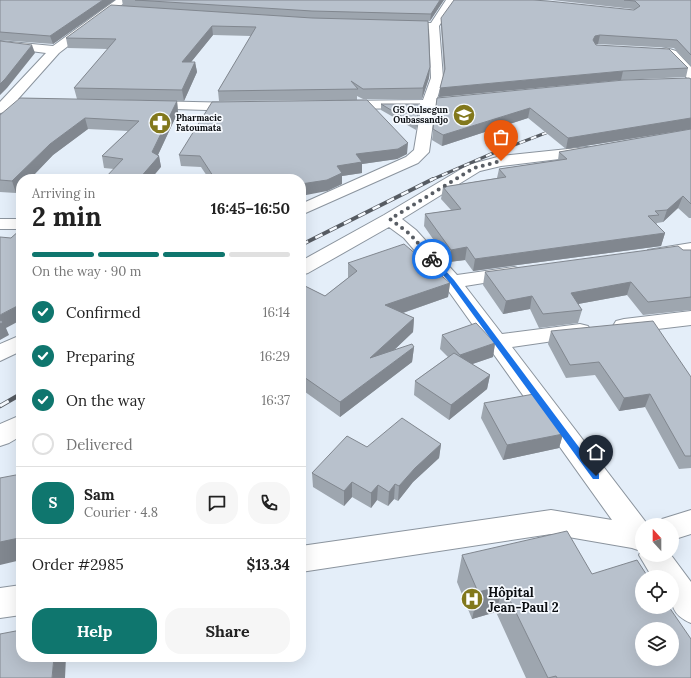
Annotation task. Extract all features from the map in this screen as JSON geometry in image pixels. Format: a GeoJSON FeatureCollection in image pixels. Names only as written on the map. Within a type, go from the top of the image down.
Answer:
{"type":"FeatureCollection","features":[{"type":"Feature","properties":{"kind":"street"},"geometry":{"type":"LineString","coordinates":[[306,208],[412,160],[421,152],[429,104],[437,78],[434,26],[452,0]]}},
{"type":"Feature","properties":{"kind":"street"},"geometry":{"type":"LineString","coordinates":[[4,106],[55,50],[109,10],[124,6]]}},
{"type":"Feature","properties":{"kind":"street"},"geometry":{"type":"LineString","coordinates":[[388,25],[434,26]]}},
{"type":"Feature","properties":{"kind":"street"},"geometry":{"type":"LineString","coordinates":[[0,44],[55,50]]}},
{"type":"Feature","properties":{"kind":"street"},"geometry":{"type":"LineString","coordinates":[[651,51],[672,54],[688,80]]}},
{"type":"Feature","properties":{"kind":"street"},"geometry":{"type":"LineString","coordinates":[[329,106],[429,104],[483,99]]}},
{"type":"Feature","properties":{"kind":"street"},"geometry":{"type":"LineString","coordinates":[[4,106],[55,104]]}},
{"type":"Feature","properties":{"kind":"street"},"geometry":{"type":"LineString","coordinates":[[134,105],[251,106]]}},
{"type":"Feature","properties":{"kind":"street"},"geometry":{"type":"LineString","coordinates":[[306,266],[390,219],[474,168],[501,161],[578,154],[600,150]]}},
{"type":"Feature","properties":{"kind":"street"},"geometry":{"type":"LineString","coordinates":[[390,219],[410,234],[452,282],[635,529]]}},
{"type":"Feature","properties":{"kind":"street"},"geometry":{"type":"LineString","coordinates":[[0,224],[16,224]]}},
{"type":"Feature","properties":{"kind":"street"},"geometry":{"type":"LineString","coordinates":[[637,257],[691,249]]}},
{"type":"Feature","properties":{"kind":"street"},"geometry":{"type":"LineString","coordinates":[[452,282],[529,271]]}},
{"type":"Feature","properties":{"kind":"street"},"geometry":{"type":"LineString","coordinates":[[496,342],[691,318]]}},
{"type":"Feature","properties":{"kind":"street"},"geometry":{"type":"LineString","coordinates":[[0,353],[16,345]]}},
{"type":"Feature","properties":{"kind":"street"},"geometry":{"type":"LineString","coordinates":[[0,436],[16,427]]}},
{"type":"Feature","properties":{"kind":"street"},"geometry":{"type":"LineString","coordinates":[[306,557],[550,522],[635,540]]}},
{"type":"Feature","properties":{"kind":"street"},"geometry":{"type":"LineString","coordinates":[[679,526],[691,522]]}},
{"type":"Feature","properties":{"kind":"street"},"geometry":{"type":"LineString","coordinates":[[679,591],[691,608]]}},
{"type":"Feature","properties":{"kind":"street"},"geometry":{"type":"LineString","coordinates":[[0,603],[16,601]]}},
{"type":"Feature","properties":{"kind":"building"},"geometry":{"type":"Polygon","coordinates":[[[0,0],[103,0],[50,36],[0,32],[0,0]]]}},
{"type":"Feature","properties":{"kind":"building"},"geometry":{"type":"Polygon","coordinates":[[[135,0],[440,0],[431,14],[312,11],[135,0]]]}},
{"type":"Feature","properties":{"kind":"building"},"geometry":{"type":"Polygon","coordinates":[[[454,0],[533,0],[634,10],[640,6],[635,1],[624,0],[691,0],[691,55],[677,40],[600,35],[595,36],[593,40],[596,45],[669,49],[688,68],[623,71],[440,88],[445,69],[441,18],[454,0]]]}},
{"type":"Feature","properties":{"kind":"building"},"geometry":{"type":"Polygon","coordinates":[[[111,5],[312,18],[428,21],[430,67],[423,88],[363,89],[351,81],[358,89],[218,91],[256,27],[212,26],[182,62],[195,62],[182,90],[74,88],[116,39],[66,38],[111,5]]]}},
{"type":"Feature","properties":{"kind":"building"},"geometry":{"type":"Polygon","coordinates":[[[0,41],[32,45],[0,84],[0,41]]]}},
{"type":"Feature","properties":{"kind":"building"},"geometry":{"type":"Polygon","coordinates":[[[691,79],[691,118],[568,138],[530,108],[443,135],[433,129],[437,98],[624,80],[691,79]]]}},
{"type":"Feature","properties":{"kind":"building"},"geometry":{"type":"Polygon","coordinates":[[[20,98],[177,101],[152,152],[159,156],[143,174],[109,174],[123,159],[102,156],[139,121],[85,118],[50,144],[19,174],[16,174],[16,177],[12,181],[0,180],[0,115],[20,98]]]}},
{"type":"Feature","properties":{"kind":"building"},"geometry":{"type":"Polygon","coordinates":[[[367,100],[408,143],[398,149],[356,154],[362,162],[337,166],[342,173],[327,180],[306,183],[306,174],[212,174],[200,156],[179,155],[212,102],[367,100]]]}},
{"type":"Feature","properties":{"kind":"building"},"geometry":{"type":"Polygon","coordinates":[[[381,104],[420,104],[416,125],[381,104]]]}},
{"type":"Feature","properties":{"kind":"building"},"geometry":{"type":"Polygon","coordinates":[[[691,129],[691,204],[683,196],[667,210],[655,211],[659,215],[648,216],[665,233],[475,259],[467,247],[451,250],[425,214],[461,209],[443,187],[506,177],[499,169],[567,159],[559,152],[691,129]]]}},
{"type":"Feature","properties":{"kind":"building"},"geometry":{"type":"Polygon","coordinates":[[[16,234],[16,307],[0,315],[0,237],[11,238],[16,234]]]}},
{"type":"Feature","properties":{"kind":"building"},"geometry":{"type":"Polygon","coordinates":[[[404,244],[450,283],[385,305],[414,318],[370,358],[412,344],[414,347],[340,402],[306,378],[306,286],[325,296],[357,271],[348,263],[404,244]]]}},
{"type":"Feature","properties":{"kind":"building"},"geometry":{"type":"Polygon","coordinates":[[[678,246],[683,250],[691,250],[691,297],[648,302],[631,282],[571,293],[582,310],[543,314],[532,296],[506,301],[485,272],[678,246]]]}},
{"type":"Feature","properties":{"kind":"building"},"geometry":{"type":"Polygon","coordinates":[[[653,321],[691,377],[691,456],[685,456],[650,394],[624,398],[599,362],[570,365],[551,331],[653,321]]]}},
{"type":"Feature","properties":{"kind":"building"},"geometry":{"type":"Polygon","coordinates":[[[476,323],[495,343],[460,355],[442,335],[476,323]]]}},
{"type":"Feature","properties":{"kind":"building"},"geometry":{"type":"Polygon","coordinates":[[[454,353],[490,375],[451,405],[415,381],[454,353]]]}},
{"type":"Feature","properties":{"kind":"building"},"geometry":{"type":"Polygon","coordinates":[[[534,394],[563,434],[507,445],[484,403],[534,394]]]}},
{"type":"Feature","properties":{"kind":"building"},"geometry":{"type":"Polygon","coordinates":[[[402,418],[441,444],[415,468],[399,486],[395,484],[389,492],[378,485],[371,493],[352,482],[344,491],[312,473],[347,436],[367,447],[402,418]]]}},
{"type":"Feature","properties":{"kind":"building"},"geometry":{"type":"Polygon","coordinates":[[[16,475],[16,539],[0,542],[0,478],[16,475]]]}},
{"type":"Feature","properties":{"kind":"building"},"geometry":{"type":"Polygon","coordinates":[[[567,531],[592,574],[635,561],[635,562],[638,562],[643,570],[635,570],[635,614],[674,614],[691,639],[691,678],[557,678],[556,676],[548,678],[503,586],[478,592],[462,555],[567,531]]]}},
{"type":"Feature","properties":{"kind":"building"},"geometry":{"type":"Polygon","coordinates":[[[16,631],[16,662],[54,662],[52,678],[0,678],[0,634],[16,631]]]}},
{"type":"Feature","properties":{"kind":"railway"},"geometry":{"type":"LineString","coordinates":[[431,180],[491,154],[556,129]]}},
{"type":"Feature","properties":{"kind":"railway"},"geometry":{"type":"LineString","coordinates":[[306,242],[431,180]]}},
{"type":"Feature","properties":{"kind":"railway"},"geometry":{"type":"LineString","coordinates":[[0,406],[16,397]]}},
{"type":"Feature","properties":{"kind":"way so far"},"geometry":{"type":"LineString","coordinates":[[432,259],[410,234],[390,219],[474,168],[501,161]]}},
{"type":"Feature","properties":{"kind":"place","name":"GS Oulsegun Oubassandjo"},"geometry":{"type":"Point","coordinates":[464,115]}},
{"type":"Feature","properties":{"kind":"place","name":"Pharmacie Fatoumata"},"geometry":{"type":"Point","coordinates":[160,123]}},
{"type":"Feature","properties":{"kind":"place","name":"Hôpital Jean-Paul 2"},"geometry":{"type":"Point","coordinates":[472,599]}},
{"type":"Feature","properties":{"kind":"route"},"geometry":{"type":"LineString","coordinates":[[432,259],[452,282],[596,476]]}}]}
